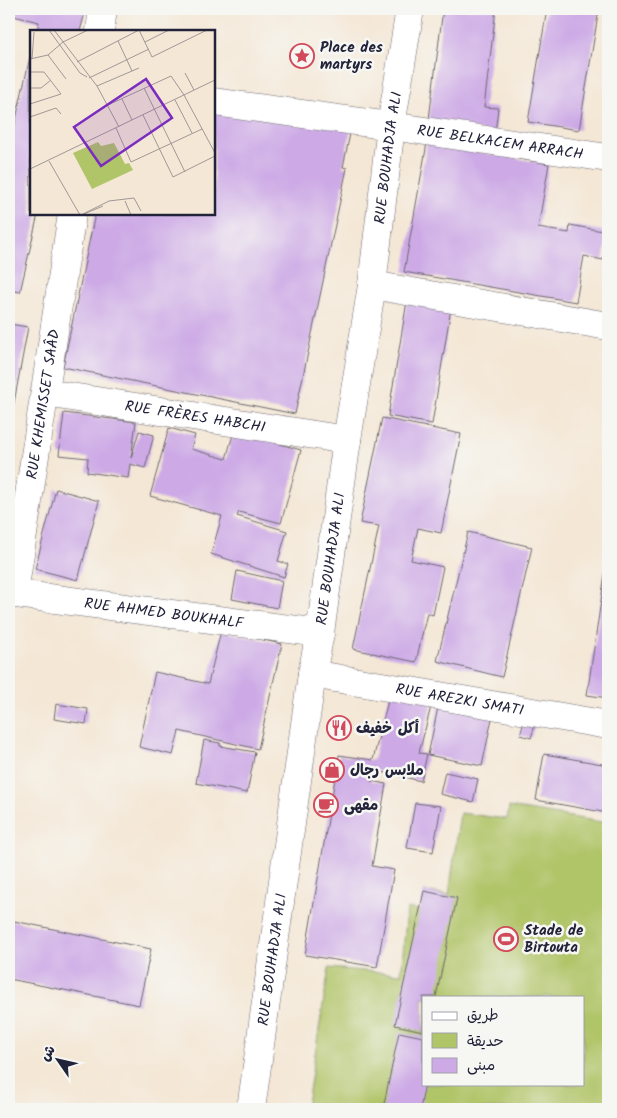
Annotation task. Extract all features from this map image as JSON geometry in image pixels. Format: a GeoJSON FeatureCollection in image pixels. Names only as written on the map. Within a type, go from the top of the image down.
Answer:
{"type":"FeatureCollection","features":[{"type":"Feature","properties":{"kind":"street"},"geometry":{"type":"LineString","coordinates":[[100,30],[103,9]]}},
{"type":"Feature","properties":{"kind":"street","name":"RUE BOUHADJA ALI"},"geometry":{"type":"LineString","coordinates":[[251,1109],[312,674],[320,633],[347,440],[372,285],[392,126],[410,9]]}},
{"type":"Feature","properties":{"kind":"street","name":"RUE BELKACEM ARRACH"},"geometry":{"type":"LineString","coordinates":[[215,102],[608,158]]}},
{"type":"Feature","properties":{"kind":"street","name":"RUE KHEMISSET SAÂD"},"geometry":{"type":"LineString","coordinates":[[12,593],[72,215]]}},
{"type":"Feature","properties":{"kind":"street"},"geometry":{"type":"LineString","coordinates":[[372,285],[608,326]]}},
{"type":"Feature","properties":{"kind":"street","name":"RUE FRÈRES HABCHI"},"geometry":{"type":"LineString","coordinates":[[45,393],[347,440]]}},
{"type":"Feature","properties":{"kind":"street","name":"RUE AHMED BOUKHALF"},"geometry":{"type":"LineString","coordinates":[[12,593],[320,633]]}},
{"type":"Feature","properties":{"kind":"street","name":"RUE AREZKI SMATI"},"geometry":{"type":"LineString","coordinates":[[312,674],[608,725]]}},
{"type":"Feature","properties":{"kind":"green space","name":"Stade de Birtouta"},"geometry":{"type":"Polygon","coordinates":[[[509,807],[608,823],[608,1109],[306,1109],[329,968],[401,974],[407,908],[425,911],[430,892],[449,895],[460,813],[507,819],[509,807]]]}},
{"type":"Feature","properties":{"kind":"building"},"geometry":{"type":"Polygon","coordinates":[[[9,9],[86,9],[80,30],[37,30],[39,22],[9,15],[9,9]]]}},
{"type":"Feature","properties":{"kind":"building"},"geometry":{"type":"Polygon","coordinates":[[[443,9],[496,9],[484,107],[498,108],[495,134],[429,119],[443,9]]]}},
{"type":"Feature","properties":{"kind":"building"},"geometry":{"type":"Polygon","coordinates":[[[547,9],[599,9],[579,130],[528,122],[547,9]]]}},
{"type":"Feature","properties":{"kind":"building"},"geometry":{"type":"Polygon","coordinates":[[[30,57],[30,215],[38,215],[20,292],[9,290],[9,150],[30,57]]]}},
{"type":"Feature","properties":{"kind":"building"},"geometry":{"type":"Polygon","coordinates":[[[215,101],[351,129],[343,167],[347,168],[295,414],[63,367],[95,215],[215,215],[215,101]]]}},
{"type":"Feature","properties":{"kind":"building"},"geometry":{"type":"Polygon","coordinates":[[[427,143],[549,164],[538,228],[569,233],[570,225],[608,232],[603,260],[584,256],[576,302],[404,272],[427,143]]]}},
{"type":"Feature","properties":{"kind":"building"},"geometry":{"type":"Polygon","coordinates":[[[408,295],[452,302],[432,424],[388,416],[408,295]]]}},
{"type":"Feature","properties":{"kind":"building"},"geometry":{"type":"Polygon","coordinates":[[[9,324],[28,327],[11,419],[9,419],[9,324]]]}},
{"type":"Feature","properties":{"kind":"building"},"geometry":{"type":"Polygon","coordinates":[[[64,413],[136,422],[131,458],[139,431],[154,435],[145,468],[130,464],[128,478],[87,472],[88,458],[59,455],[64,413]]]}},
{"type":"Feature","properties":{"kind":"building"},"geometry":{"type":"Polygon","coordinates":[[[382,418],[461,434],[441,533],[418,528],[411,560],[443,567],[433,615],[427,613],[416,662],[353,649],[379,526],[360,523],[382,418]]]}},
{"type":"Feature","properties":{"kind":"building"},"geometry":{"type":"Polygon","coordinates":[[[169,428],[195,435],[191,449],[226,459],[234,431],[301,450],[281,523],[239,512],[237,516],[287,531],[278,561],[288,564],[284,577],[211,554],[222,516],[150,496],[169,428]]]}},
{"type":"Feature","properties":{"kind":"building"},"geometry":{"type":"Polygon","coordinates":[[[56,489],[99,501],[78,580],[35,569],[56,489]]]}},
{"type":"Feature","properties":{"kind":"building"},"geometry":{"type":"Polygon","coordinates":[[[468,532],[532,547],[502,677],[437,661],[468,532]]]}},
{"type":"Feature","properties":{"kind":"building"},"geometry":{"type":"Polygon","coordinates":[[[608,560],[608,698],[587,695],[608,560]]]}},
{"type":"Feature","properties":{"kind":"building"},"geometry":{"type":"Polygon","coordinates":[[[237,571],[282,581],[277,608],[232,599],[237,571]]]}},
{"type":"Feature","properties":{"kind":"building"},"geometry":{"type":"Polygon","coordinates":[[[221,631],[282,644],[258,749],[179,731],[173,755],[139,747],[155,672],[208,684],[221,631]]]}},
{"type":"Feature","properties":{"kind":"building"},"geometry":{"type":"Polygon","coordinates":[[[392,685],[434,695],[419,753],[427,754],[421,781],[373,770],[371,781],[386,784],[372,866],[394,870],[377,967],[305,955],[339,755],[373,760],[392,685]]]}},
{"type":"Feature","properties":{"kind":"building"},"geometry":{"type":"Polygon","coordinates":[[[440,698],[494,709],[482,766],[428,755],[440,698]]]}},
{"type":"Feature","properties":{"kind":"building"},"geometry":{"type":"Polygon","coordinates":[[[56,704],[88,709],[86,724],[54,719],[56,704]]]}},
{"type":"Feature","properties":{"kind":"building"},"geometry":{"type":"Polygon","coordinates":[[[527,712],[538,715],[531,738],[520,735],[527,712]]]}},
{"type":"Feature","properties":{"kind":"building"},"geometry":{"type":"Polygon","coordinates":[[[204,740],[220,743],[220,746],[255,752],[247,793],[196,783],[204,740]]]}},
{"type":"Feature","properties":{"kind":"building"},"geometry":{"type":"Polygon","coordinates":[[[544,754],[608,765],[608,813],[536,800],[544,754]]]}},
{"type":"Feature","properties":{"kind":"building"},"geometry":{"type":"Polygon","coordinates":[[[445,772],[478,779],[473,802],[440,794],[445,772]]]}},
{"type":"Feature","properties":{"kind":"building"},"geometry":{"type":"Polygon","coordinates":[[[415,803],[441,806],[433,852],[407,848],[415,803]]]}},
{"type":"Feature","properties":{"kind":"building"},"geometry":{"type":"Polygon","coordinates":[[[424,891],[457,898],[436,996],[422,996],[422,1031],[395,1025],[424,891]]]}},
{"type":"Feature","properties":{"kind":"building"},"geometry":{"type":"Polygon","coordinates":[[[9,920],[151,949],[139,1005],[9,979],[9,920]]]}},
{"type":"Feature","properties":{"kind":"building"},"geometry":{"type":"Polygon","coordinates":[[[399,1032],[422,1037],[422,1086],[425,1086],[420,1109],[383,1109],[399,1032]]]}},
{"type":"Feature","properties":{"kind":"place","name":"Place des martyrs"},"geometry":{"type":"Point","coordinates":[302,56]}},
{"type":"Feature","properties":{"kind":"place","name":"أكل خفيف"},"geometry":{"type":"Point","coordinates":[339,728]}},
{"type":"Feature","properties":{"kind":"place","name":"ملابس رجال"},"geometry":{"type":"Point","coordinates":[332,770]}},
{"type":"Feature","properties":{"kind":"place","name":"مقهى"},"geometry":{"type":"Point","coordinates":[326,805]}},
{"type":"Feature","properties":{"kind":"place","name":"Stade de Birtouta"},"geometry":{"type":"Point","coordinates":[506,939]}}]}
